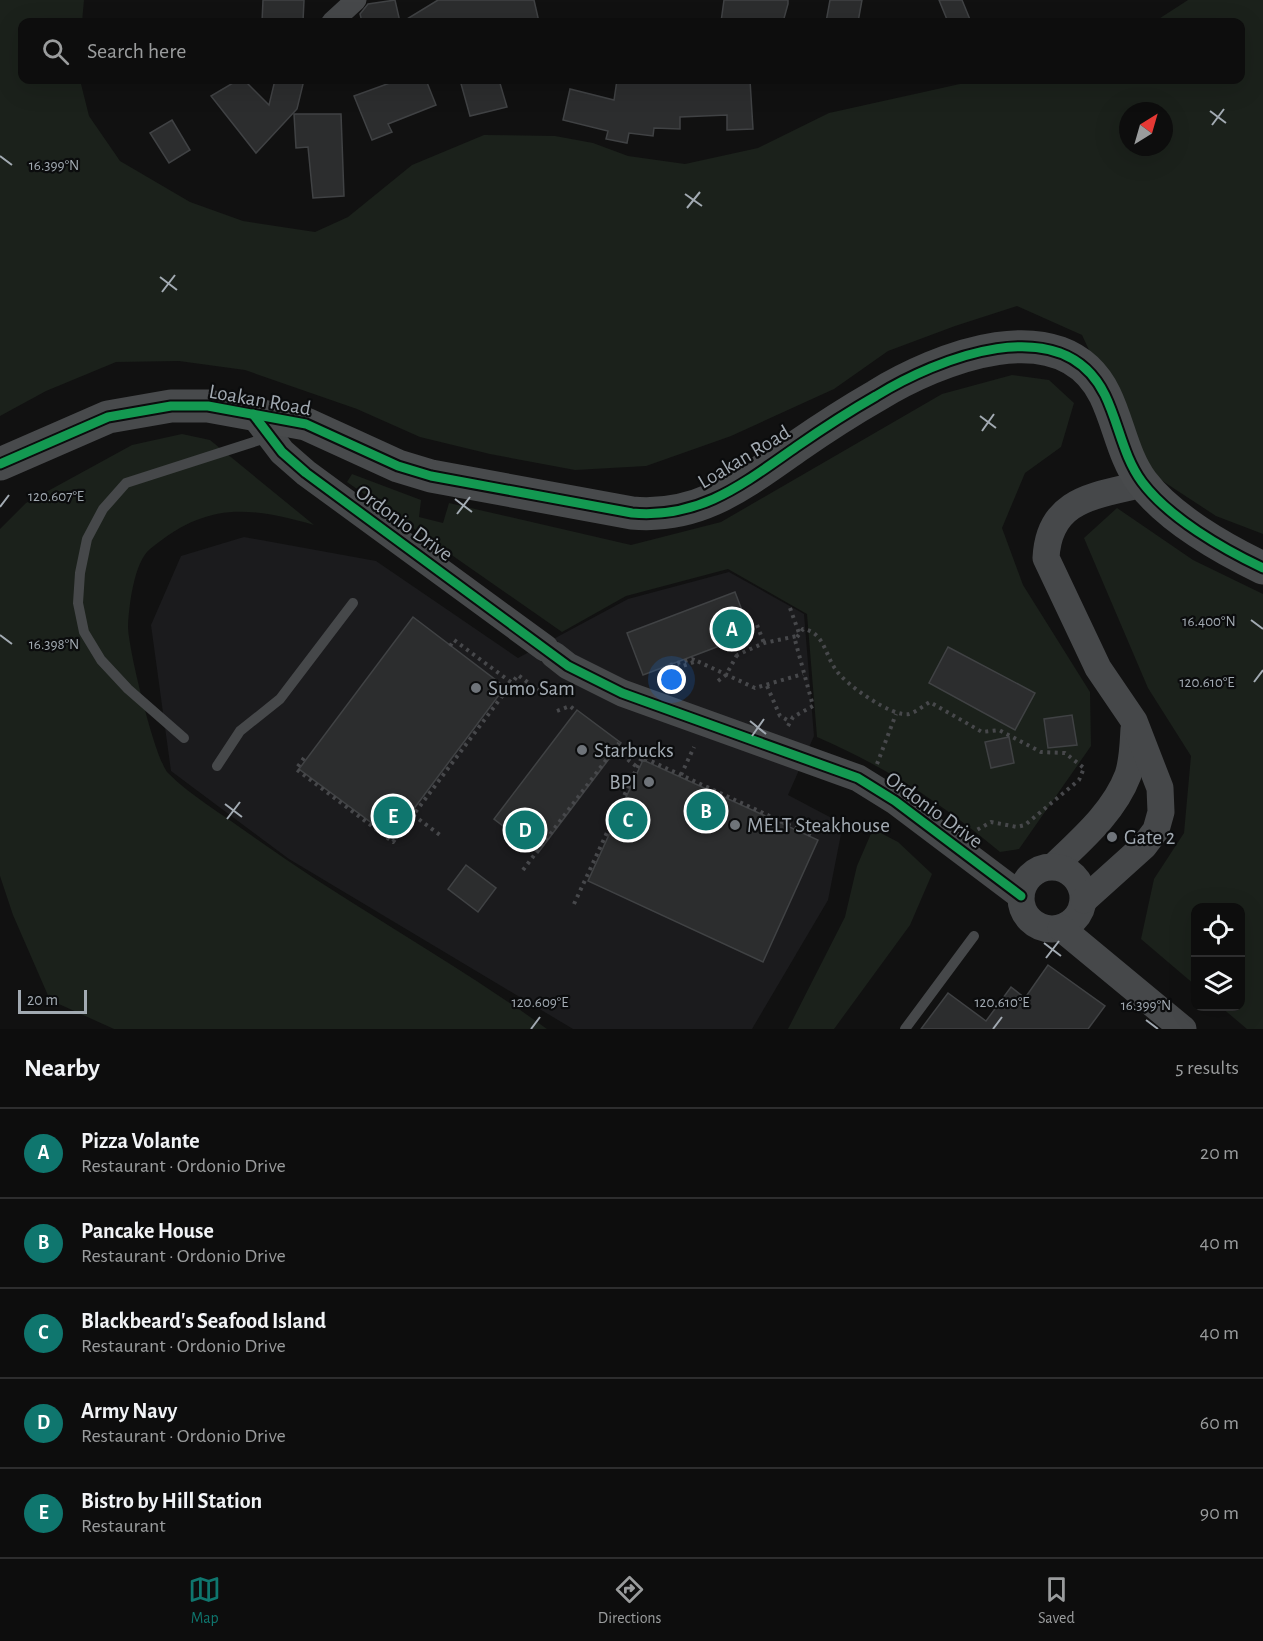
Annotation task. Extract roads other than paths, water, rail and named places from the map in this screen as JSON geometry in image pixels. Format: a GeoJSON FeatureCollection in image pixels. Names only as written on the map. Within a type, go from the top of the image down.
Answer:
{"type":"FeatureCollection","features":[{"type":"Feature","properties":{"kind":"main road","name":"Loakan Road"},"geometry":{"type":"LineString","coordinates":[[0,464],[69,431],[108,417],[135,410],[208,406],[261,425],[306,424],[398,466],[431,476],[632,513],[657,515],[685,510],[719,498],[756,476],[859,406],[934,364],[967,354],[1006,348],[1040,348],[1072,359],[1094,378],[1105,395],[1130,462],[1143,483],[1199,533],[1263,568]]}},
{"type":"Feature","properties":{"kind":"street"},"geometry":{"type":"LineString","coordinates":[[336,18],[356,0]]}},
{"type":"Feature","properties":{"kind":"street","name":"Ordonio Drive"},"geometry":{"type":"LineString","coordinates":[[261,425],[306,473],[568,666],[622,693],[858,778],[895,801],[1021,896],[1022,906],[1033,922],[1041,927],[1061,928],[1183,1029]]}},
{"type":"Feature","properties":{"kind":"street"},"geometry":{"type":"LineString","coordinates":[[1061,928],[1077,918],[1084,900],[1144,846],[1156,830],[1161,812],[1160,789],[1134,722],[1098,668],[1046,558],[1047,540],[1054,522],[1066,509],[1085,499],[1143,483]]}},
{"type":"Feature","properties":{"kind":"street"},"geometry":{"type":"LineString","coordinates":[[1054,866],[1095,825],[1128,776],[1132,757],[1134,722]]}},
{"type":"Feature","properties":{"kind":"street"},"geometry":{"type":"LineString","coordinates":[[1021,896],[1027,878],[1044,867],[1054,866],[1073,874],[1079,881],[1084,900]]}},
{"type":"Feature","properties":{"kind":"lane"},"geometry":{"type":"LineString","coordinates":[[184,738],[128,689],[101,660],[84,632],[78,603],[80,573],[87,540],[103,509],[126,483],[261,425]]}},
{"type":"Feature","properties":{"kind":"lane"},"geometry":{"type":"LineString","coordinates":[[217,766],[240,730],[280,699],[353,603]]}},
{"type":"Feature","properties":{"kind":"lane"},"geometry":{"type":"LineString","coordinates":[[905,1029],[974,936]]}},
{"type":"Feature","properties":{"kind":"place","name":"Pizza Volante"},"geometry":{"type":"Point","coordinates":[732,629]}},
{"type":"Feature","properties":{"kind":"place","name":"Sumo Sam"},"geometry":{"type":"Point","coordinates":[476,688]}},
{"type":"Feature","properties":{"kind":"place","name":"Starbucks"},"geometry":{"type":"Point","coordinates":[582,750]}},
{"type":"Feature","properties":{"kind":"place","name":"BPI"},"geometry":{"type":"Point","coordinates":[649,782]}},
{"type":"Feature","properties":{"kind":"place","name":"Pancake House"},"geometry":{"type":"Point","coordinates":[706,811]}},
{"type":"Feature","properties":{"kind":"place","name":"Bistro by Hill Station"},"geometry":{"type":"Point","coordinates":[393,816]}},
{"type":"Feature","properties":{"kind":"place","name":"Blackbeard's Seafood Island"},"geometry":{"type":"Point","coordinates":[628,820]}},
{"type":"Feature","properties":{"kind":"place","name":"MELT Steakhouse"},"geometry":{"type":"Point","coordinates":[735,825]}},
{"type":"Feature","properties":{"kind":"place","name":"Army Navy"},"geometry":{"type":"Point","coordinates":[525,830]}},
{"type":"Feature","properties":{"kind":"place","name":"Gate 2"},"geometry":{"type":"Point","coordinates":[1112,837]}}]}
